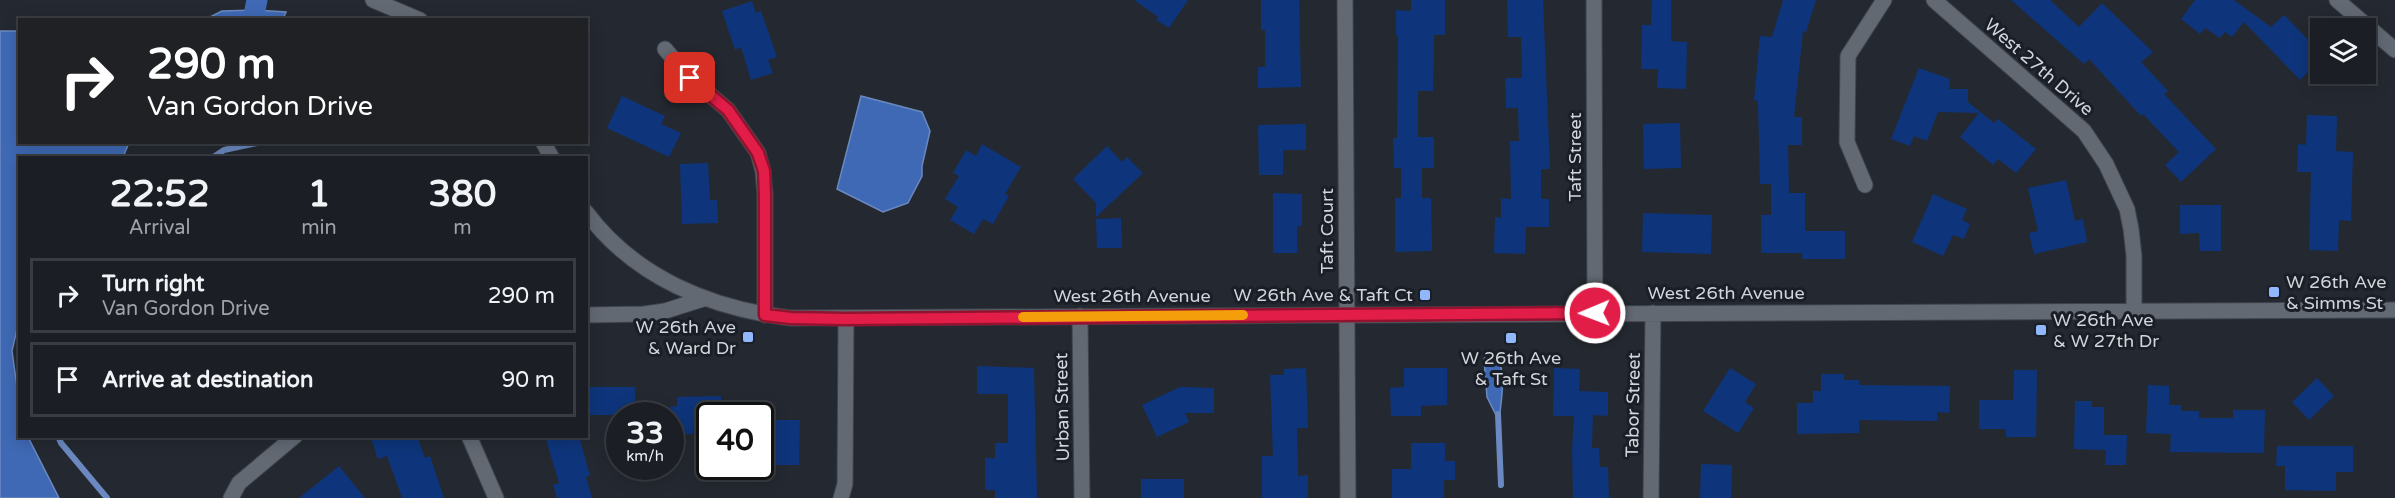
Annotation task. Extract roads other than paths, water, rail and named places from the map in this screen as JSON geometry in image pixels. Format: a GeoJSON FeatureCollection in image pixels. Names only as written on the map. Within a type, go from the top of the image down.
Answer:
{"type":"FeatureCollection","features":[{"type":"Feature","properties":{"kind":"street"},"geometry":{"type":"LineString","coordinates":[[373,0],[415,18]]}},
{"type":"Feature","properties":{"kind":"street","name":"Taft Court"},"geometry":{"type":"LineString","coordinates":[[1345,0],[1348,498]]}},
{"type":"Feature","properties":{"kind":"street","name":"Taft Street"},"geometry":{"type":"LineString","coordinates":[[1594,0],[1595,313]]}},
{"type":"Feature","properties":{"kind":"street"},"geometry":{"type":"LineString","coordinates":[[1865,185],[1846,142],[1848,56],[1878,5],[1884,0]]}},
{"type":"Feature","properties":{"kind":"street","name":"West 27th Drive"},"geometry":{"type":"LineString","coordinates":[[1934,0],[2084,131],[2106,164],[2127,209],[2131,229],[2134,256],[2134,310]]}},
{"type":"Feature","properties":{"kind":"street"},"geometry":{"type":"LineString","coordinates":[[2337,0],[2395,50]]}},
{"type":"Feature","properties":{"kind":"street"},"geometry":{"type":"LineString","coordinates":[[665,49],[690,78],[728,110],[758,153],[764,171],[765,194],[765,315]]}},
{"type":"Feature","properties":{"kind":"street","name":"West 26th Avenue"},"geometry":{"type":"LineString","coordinates":[[588,214],[608,237],[641,266],[703,299],[765,315],[791,318],[2395,309]]}},
{"type":"Feature","properties":{"kind":"street"},"geometry":{"type":"LineString","coordinates":[[588,315],[644,314],[665,311],[703,299]]}},
{"type":"Feature","properties":{"kind":"street","name":"Tabor Street"},"geometry":{"type":"LineString","coordinates":[[1651,498],[1653,313]]}},
{"type":"Feature","properties":{"kind":"street","name":"Urban Street"},"geometry":{"type":"LineString","coordinates":[[1080,316],[1082,498]]}},
{"type":"Feature","properties":{"kind":"street"},"geometry":{"type":"LineString","coordinates":[[840,498],[845,484],[846,319]]}},
{"type":"Feature","properties":{"kind":"street"},"geometry":{"type":"LineString","coordinates":[[231,498],[239,483],[293,438]]}},
{"type":"Feature","properties":{"kind":"street"},"geometry":{"type":"LineString","coordinates":[[470,438],[496,498]]}},
{"type":"Feature","properties":{"kind":"water"},"geometry":{"type":"Polygon","coordinates":[[[222,11],[286,12],[283,18],[208,18],[222,11]]]}},
{"type":"Feature","properties":{"kind":"water"},"geometry":{"type":"Polygon","coordinates":[[[0,31],[18,31],[18,144],[129,144],[123,156],[18,156],[18,325],[12,351],[18,394],[18,438],[29,438],[59,498],[0,498],[0,31]]]}},
{"type":"Feature","properties":{"kind":"water"},"geometry":{"type":"Polygon","coordinates":[[[861,96],[922,112],[930,131],[922,176],[908,203],[883,212],[837,189],[861,96]]]}},
{"type":"Feature","properties":{"kind":"water"},"geometry":{"type":"Polygon","coordinates":[[[1486,356],[1496,359],[1502,371],[1499,421],[1487,397],[1484,359],[1486,356]]]}},
{"type":"Feature","properties":{"kind":"waterway"},"geometry":{"type":"LineString","coordinates":[[255,10],[257,0]]}},
{"type":"Feature","properties":{"kind":"waterway"},"geometry":{"type":"LineString","coordinates":[[215,156],[224,150],[252,144]]}},
{"type":"Feature","properties":{"kind":"waterway"},"geometry":{"type":"LineString","coordinates":[[1498,414],[1501,485]]}},
{"type":"Feature","properties":{"kind":"waterway"},"geometry":{"type":"LineString","coordinates":[[59,438],[107,498]]}},
{"type":"Feature","properties":{"kind":"place","name":"W 26th Ave & Simms St"},"geometry":{"type":"Point","coordinates":[2274,292]}},
{"type":"Feature","properties":{"kind":"place","name":"W 26th Ave & Taft Ct"},"geometry":{"type":"Point","coordinates":[1425,295]}},
{"type":"Feature","properties":{"kind":"place","name":"W 26th Ave & W 27th Dr"},"geometry":{"type":"Point","coordinates":[2041,330]}},
{"type":"Feature","properties":{"kind":"place","name":"W 26th Ave & Ward Dr"},"geometry":{"type":"Point","coordinates":[748,337]}},
{"type":"Feature","properties":{"kind":"place","name":"W 26th Ave & Taft St"},"geometry":{"type":"Point","coordinates":[1511,338]}}]}
